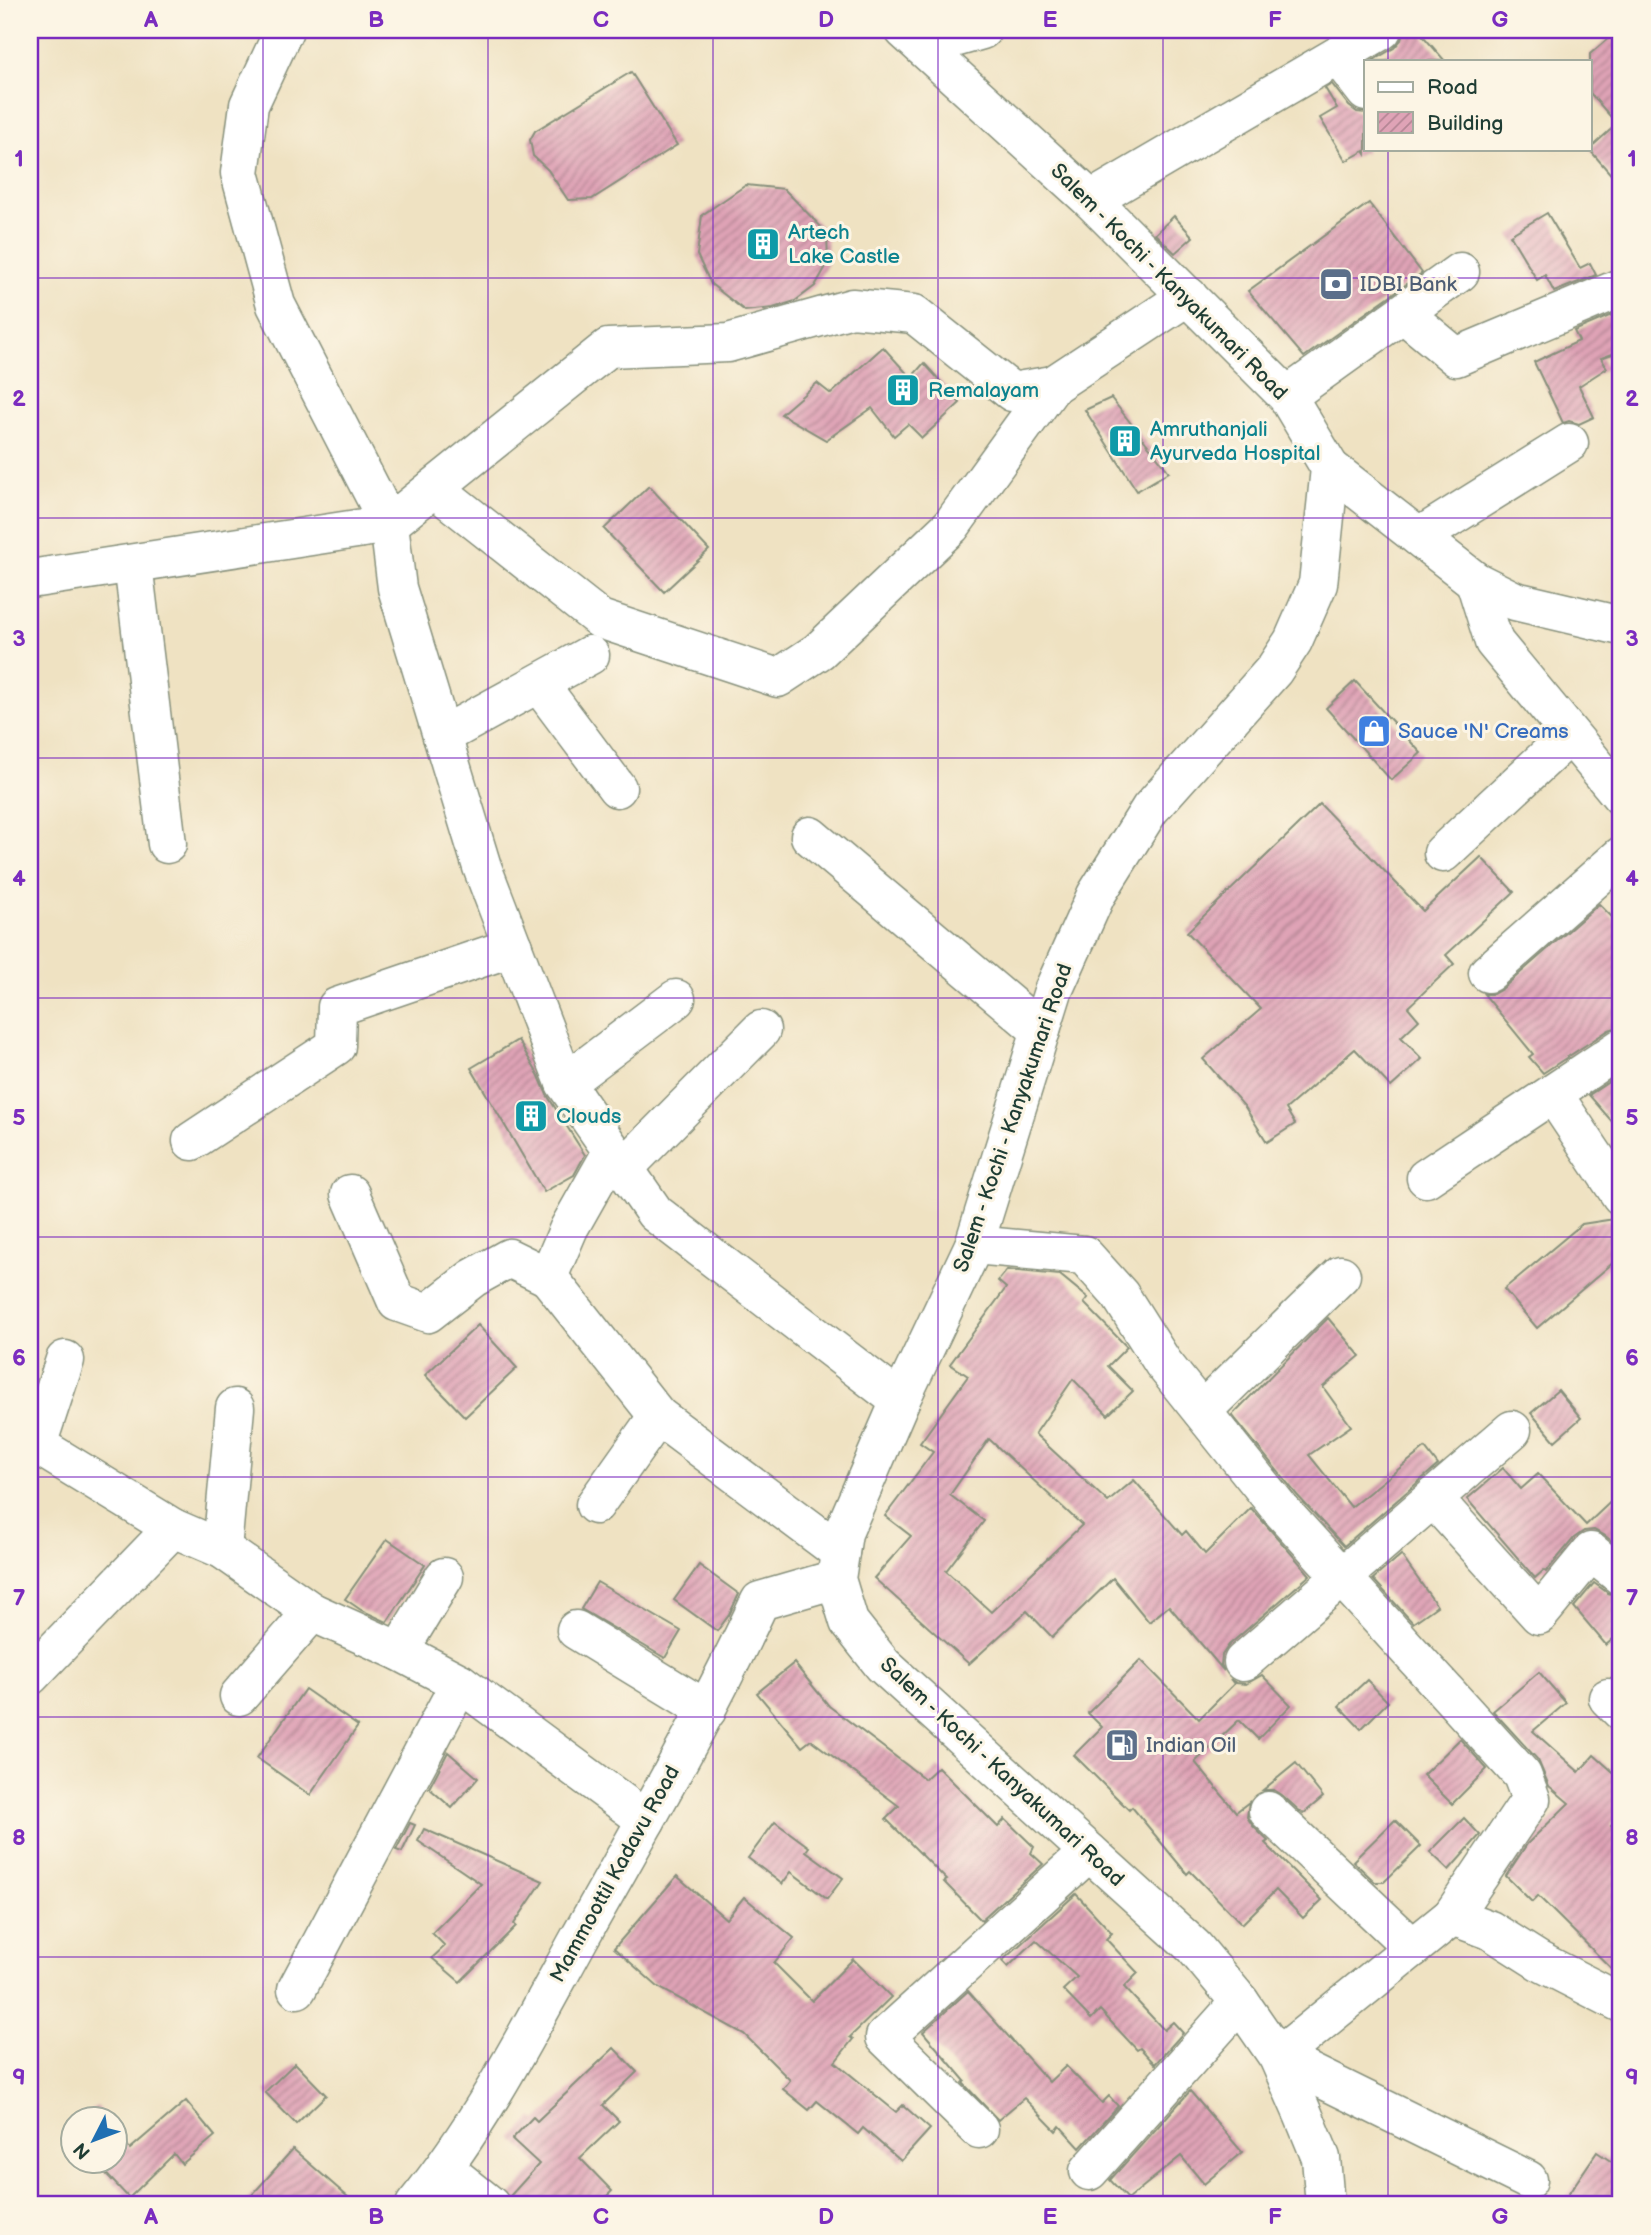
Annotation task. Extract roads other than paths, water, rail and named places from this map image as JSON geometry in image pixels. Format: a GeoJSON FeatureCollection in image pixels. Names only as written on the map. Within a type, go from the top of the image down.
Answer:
{"type":"FeatureCollection","features":[{"type":"Feature","properties":{"kind":"street"},"geometry":{"type":"LineString","coordinates":[[284,30],[249,105],[240,173],[276,305],[388,524],[397,588],[482,867],[565,1083],[655,1213],[900,1401]]}},
{"type":"Feature","properties":{"kind":"street"},"geometry":{"type":"LineString","coordinates":[[914,39],[982,30]]}},
{"type":"Feature","properties":{"kind":"street"},"geometry":{"type":"LineString","coordinates":[[1091,200],[1382,30]]}},
{"type":"Feature","properties":{"kind":"street","name":"Salem - Kochi - Kanyakumari Road"},"geometry":{"type":"LineString","coordinates":[[914,39],[1091,200],[1287,396],[1330,468],[1318,584],[1293,640],[1274,670],[1150,809],[1096,895],[1053,991],[974,1245],[900,1401],[842,1533],[838,1565],[849,1622],[883,1665],[1194,1947],[1240,2002],[1278,2057],[1321,2158],[1325,2205]]}},
{"type":"Feature","properties":{"kind":"street"},"geometry":{"type":"LineString","coordinates":[[1338,56],[1364,89]]}},
{"type":"Feature","properties":{"kind":"street"},"geometry":{"type":"LineString","coordinates":[[1287,396],[1460,272]]}},
{"type":"Feature","properties":{"kind":"street"},"geometry":{"type":"LineString","coordinates":[[1403,313],[1455,357],[1618,289]]}},
{"type":"Feature","properties":{"kind":"street"},"geometry":{"type":"LineString","coordinates":[[434,488],[600,620],[778,678],[819,651],[951,526],[1053,385],[1188,296]]}},
{"type":"Feature","properties":{"kind":"street"},"geometry":{"type":"LineString","coordinates":[[30,579],[388,524],[608,348],[728,343],[852,308],[914,314],[1012,392],[1053,385]]}},
{"type":"Feature","properties":{"kind":"street"},"geometry":{"type":"LineString","coordinates":[[1419,537],[1569,443]]}},
{"type":"Feature","properties":{"kind":"street"},"geometry":{"type":"LineString","coordinates":[[1330,468],[1475,581],[1515,601],[1621,626]]}},
{"type":"Feature","properties":{"kind":"street"},"geometry":{"type":"LineString","coordinates":[[133,564],[167,844]]}},
{"type":"Feature","properties":{"kind":"street"},"geometry":{"type":"LineString","coordinates":[[1475,581],[1494,642],[1621,796]]}},
{"type":"Feature","properties":{"kind":"street"},"geometry":{"type":"LineString","coordinates":[[442,736],[590,655]]}},
{"type":"Feature","properties":{"kind":"street"},"geometry":{"type":"LineString","coordinates":[[539,684],[617,788]]}},
{"type":"Feature","properties":{"kind":"street"},"geometry":{"type":"LineString","coordinates":[[1443,853],[1570,735]]}},
{"type":"Feature","properties":{"kind":"street"},"geometry":{"type":"LineString","coordinates":[[810,836],[1041,1031]]}},
{"type":"Feature","properties":{"kind":"street"},"geometry":{"type":"LineString","coordinates":[[1488,973],[1621,856]]}},
{"type":"Feature","properties":{"kind":"street"},"geometry":{"type":"LineString","coordinates":[[192,1141],[336,1046],[337,1007],[513,947]]}},
{"type":"Feature","properties":{"kind":"street"},"geometry":{"type":"LineString","coordinates":[[565,1083],[676,999]]}},
{"type":"Feature","properties":{"kind":"street"},"geometry":{"type":"LineString","coordinates":[[548,1277],[569,1227],[618,1160],[761,1030]]}},
{"type":"Feature","properties":{"kind":"street"},"geometry":{"type":"LineString","coordinates":[[1426,1178],[1621,1048]]}},
{"type":"Feature","properties":{"kind":"street"},"geometry":{"type":"LineString","coordinates":[[1553,1094],[1621,1196]]}},
{"type":"Feature","properties":{"kind":"street"},"geometry":{"type":"LineString","coordinates":[[350,1194],[397,1302],[428,1313],[473,1278],[509,1258],[548,1277],[658,1416],[838,1565]]}},
{"type":"Feature","properties":{"kind":"street"},"geometry":{"type":"LineString","coordinates":[[974,1245],[1084,1255],[1120,1295],[1163,1363],[1280,1509],[1522,1775],[1531,1799],[1452,1916],[1278,2057],[1528,2180]]}},
{"type":"Feature","properties":{"kind":"street"},"geometry":{"type":"LineString","coordinates":[[1202,1411],[1341,1275]]}},
{"type":"Feature","properties":{"kind":"street"},"geometry":{"type":"LineString","coordinates":[[65,1360],[37,1446],[173,1528],[222,1549],[312,1612],[399,1651],[460,1683],[646,1820]]}},
{"type":"Feature","properties":{"kind":"street"},"geometry":{"type":"LineString","coordinates":[[222,1549],[235,1408]]}},
{"type":"Feature","properties":{"kind":"street"},"geometry":{"type":"LineString","coordinates":[[594,1505],[658,1416]]}},
{"type":"Feature","properties":{"kind":"street"},"geometry":{"type":"LineString","coordinates":[[1243,1662],[1512,1430]]}},
{"type":"Feature","properties":{"kind":"street"},"geometry":{"type":"LineString","coordinates":[[1433,1498],[1539,1615],[1591,1552],[1621,1576]]}},
{"type":"Feature","properties":{"kind":"street"},"geometry":{"type":"LineString","coordinates":[[30,1676],[173,1528]]}},
{"type":"Feature","properties":{"kind":"street","name":"Mammoottil Kadavu Road"},"geometry":{"type":"LineString","coordinates":[[415,2205],[445,2169],[496,2088],[707,1710],[760,1601],[838,1565]]}},
{"type":"Feature","properties":{"kind":"street"},"geometry":{"type":"LineString","coordinates":[[399,1651],[444,1577]]}},
{"type":"Feature","properties":{"kind":"street"},"geometry":{"type":"LineString","coordinates":[[239,1696],[312,1612]]}},
{"type":"Feature","properties":{"kind":"street"},"geometry":{"type":"LineString","coordinates":[[576,1630],[707,1710]]}},
{"type":"Feature","properties":{"kind":"street"},"geometry":{"type":"LineString","coordinates":[[297,1989],[460,1683]]}},
{"type":"Feature","properties":{"kind":"street"},"geometry":{"type":"LineString","coordinates":[[1268,1811],[1413,1948]]}},
{"type":"Feature","properties":{"kind":"street"},"geometry":{"type":"LineString","coordinates":[[979,2130],[885,2037],[1089,1852]]}},
{"type":"Feature","properties":{"kind":"street"},"geometry":{"type":"LineString","coordinates":[[1452,1916],[1490,1930],[1539,1961],[1621,2001]]}},
{"type":"Feature","properties":{"kind":"street"},"geometry":{"type":"LineString","coordinates":[[1089,2171],[1240,2002]]}},
{"type":"Feature","properties":{"kind":"street"},"geometry":{"type":"LineString","coordinates":[[445,2169],[490,2205]]}},
{"type":"Feature","properties":{"kind":"place","name":"Artech Lake Castle"},"geometry":{"type":"Point","coordinates":[763,244]}},
{"type":"Feature","properties":{"kind":"place","name":"IDBI Bank"},"geometry":{"type":"Point","coordinates":[1336,284]}},
{"type":"Feature","properties":{"kind":"place","name":"Remalayam"},"geometry":{"type":"Point","coordinates":[903,390]}},
{"type":"Feature","properties":{"kind":"place","name":"Amruthanjali Ayurveda Hospital"},"geometry":{"type":"Point","coordinates":[1125,441]}},
{"type":"Feature","properties":{"kind":"place","name":"Sauce 'N' Creams"},"geometry":{"type":"Point","coordinates":[1374,731]}},
{"type":"Feature","properties":{"kind":"place","name":"Clouds"},"geometry":{"type":"Point","coordinates":[531,1116]}},
{"type":"Feature","properties":{"kind":"place","name":"Indian Oil"},"geometry":{"type":"Point","coordinates":[1122,1745]}}]}
